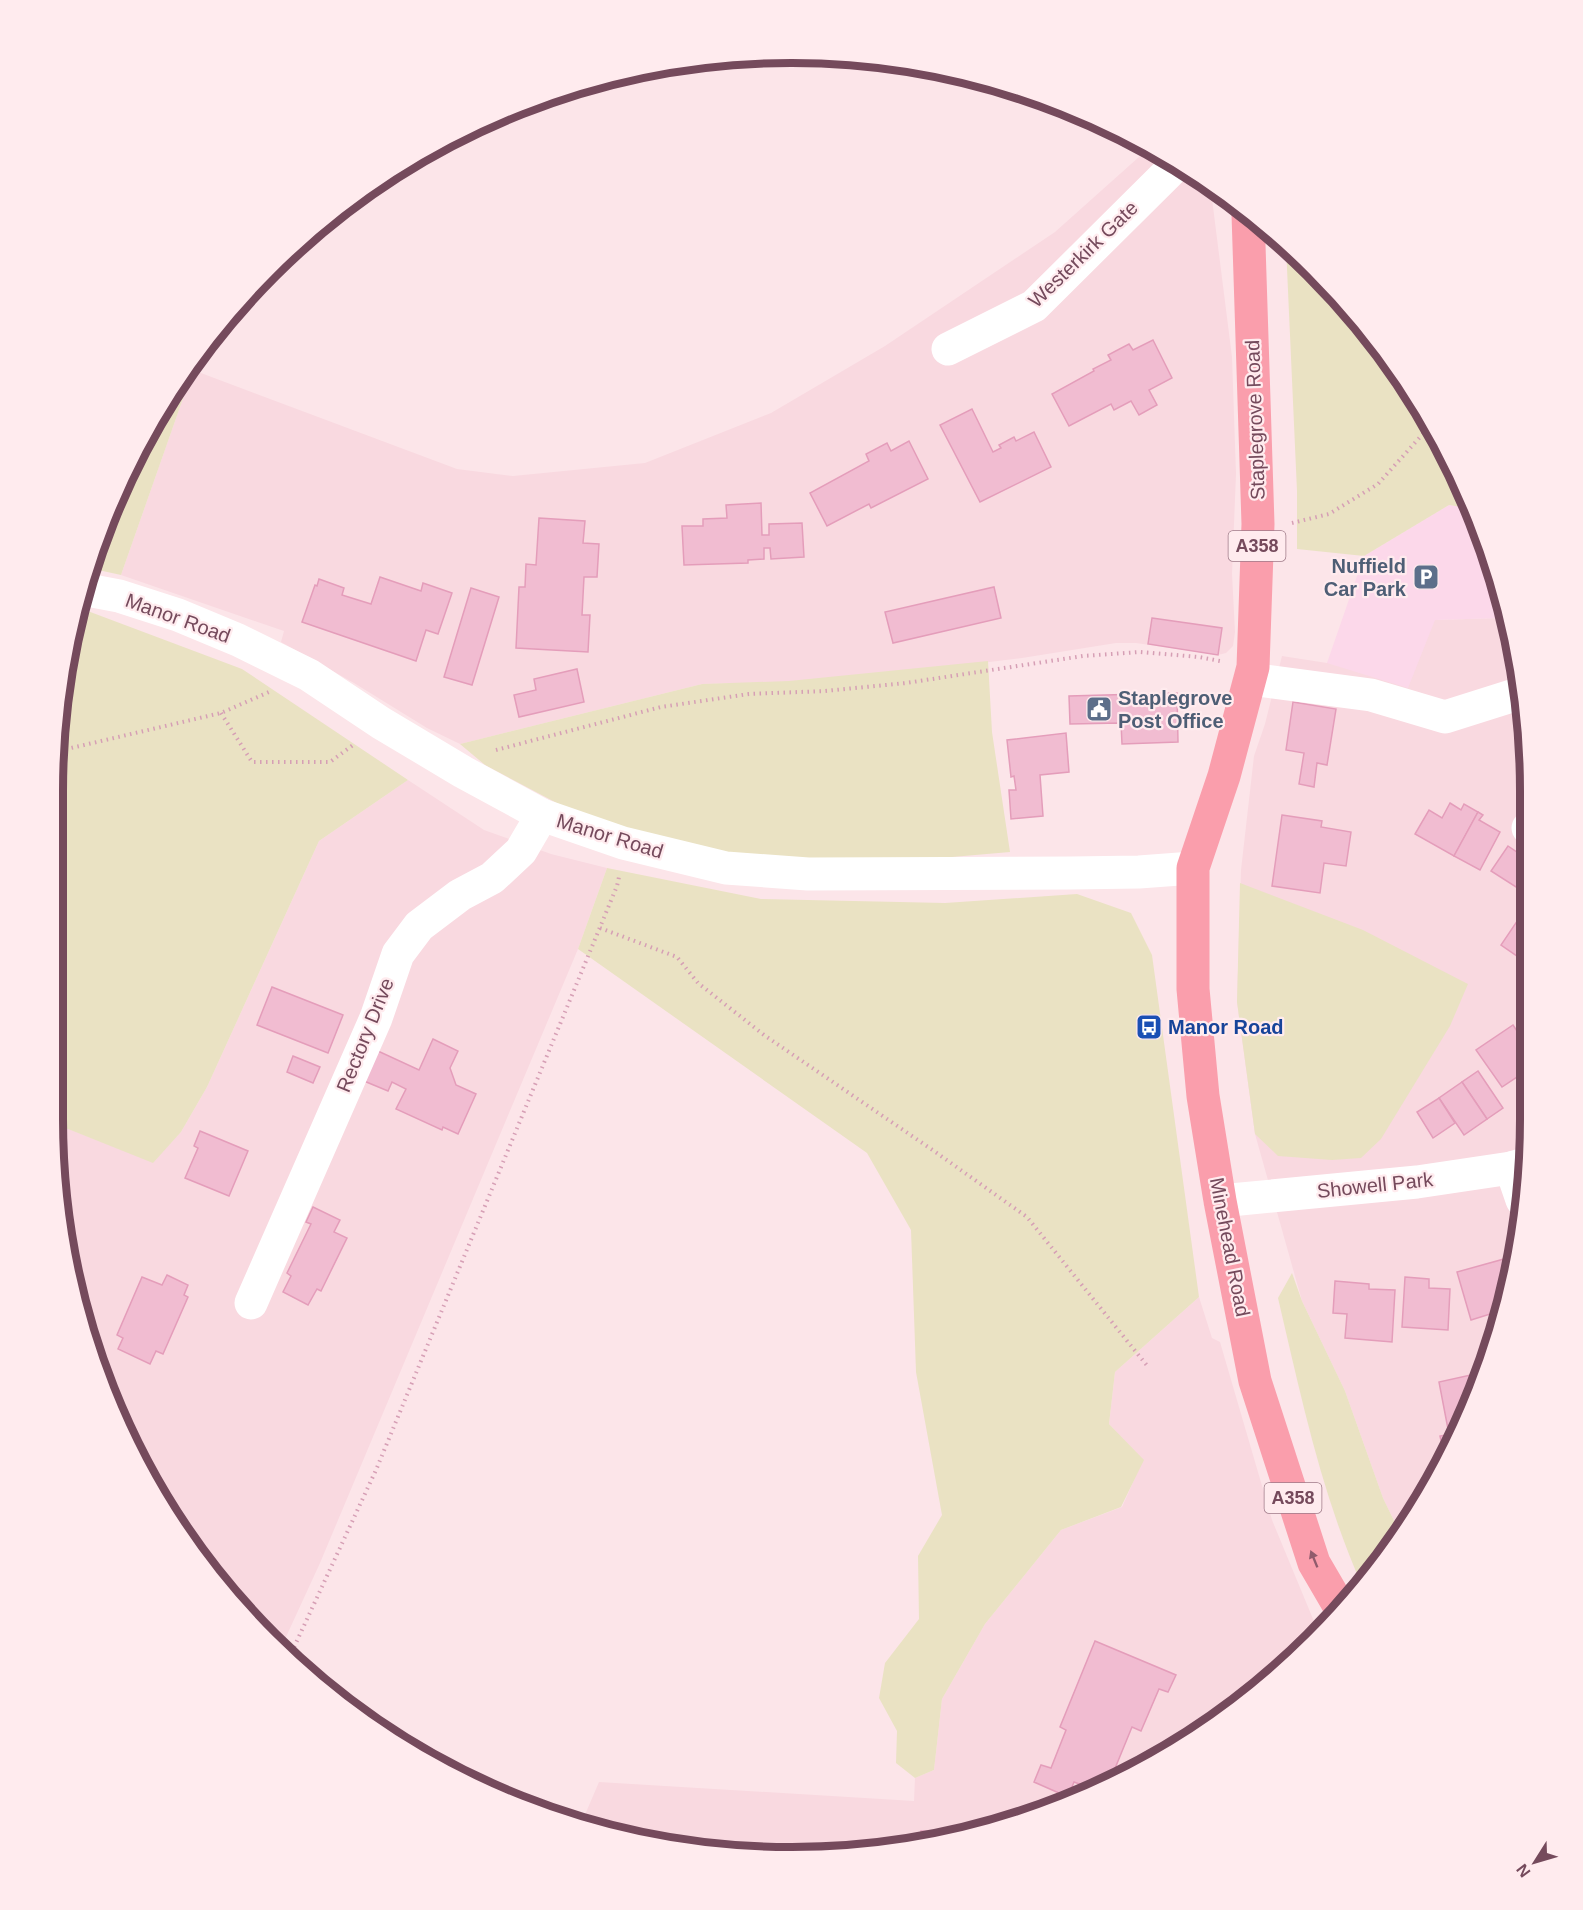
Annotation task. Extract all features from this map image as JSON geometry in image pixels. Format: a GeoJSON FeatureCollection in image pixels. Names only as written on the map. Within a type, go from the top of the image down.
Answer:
{"type":"FeatureCollection","features":[{"type":"Feature","properties":{"kind":"main road","name":"Staplegrove Road"},"geometry":{"type":"LineString","coordinates":[[1193,868],[1224,776],[1252,673],[1258,524],[1248,225]]}},
{"type":"Feature","properties":{"kind":"main road","name":"Minehead Road"},"geometry":{"type":"LineString","coordinates":[[1193,868],[1193,989],[1203,1096],[1220,1202],[1255,1381],[1314,1563],[1337,1602]]}},
{"type":"Feature","properties":{"kind":"street","name":"Westerkirk Gate"},"geometry":{"type":"LineString","coordinates":[[948,349],[1034,306],[1171,170]]}},
{"type":"Feature","properties":{"kind":"street","name":"Manor Road"},"geometry":{"type":"LineString","coordinates":[[92,591],[119,596],[178,615],[238,640],[309,675],[381,723],[463,772],[542,815],[623,843],[726,868],[808,874],[1139,872],[1193,868]]}},
{"type":"Feature","properties":{"kind":"street"},"geometry":{"type":"LineString","coordinates":[[1252,673],[1371,694],[1445,717],[1514,695]]}},
{"type":"Feature","properties":{"kind":"street","name":"Rectory Drive"},"geometry":{"type":"LineString","coordinates":[[251,1303],[375,1018],[398,954],[419,926],[460,895],[492,878],[521,851],[542,815]]}},
{"type":"Feature","properties":{"kind":"street","name":"Showell Park"},"geometry":{"type":"LineString","coordinates":[[1220,1202],[1417,1182],[1518,1165]]}},
{"type":"Feature","properties":{"kind":"path"},"geometry":{"type":"LineString","coordinates":[[1258,524],[1297,523],[1329,514],[1378,484],[1425,432]]}},
{"type":"Feature","properties":{"kind":"path"},"geometry":{"type":"LineString","coordinates":[[463,772],[472,757],[661,707],[749,694],[825,691],[906,683],[1083,656],[1140,652],[1199,657],[1252,673]]}},
{"type":"Feature","properties":{"kind":"path"},"geometry":{"type":"LineString","coordinates":[[65,749],[221,713],[309,675]]}},
{"type":"Feature","properties":{"kind":"path"},"geometry":{"type":"LineString","coordinates":[[221,713],[252,762],[330,762],[381,723]]}},
{"type":"Feature","properties":{"kind":"path"},"geometry":{"type":"LineString","coordinates":[[293,1649],[376,1470],[600,928],[617,886],[623,843]]}},
{"type":"Feature","properties":{"kind":"path"},"geometry":{"type":"LineString","coordinates":[[600,928],[677,957],[698,983],[764,1035],[1027,1217],[1149,1368]]}},
{"type":"Feature","properties":{"kind":"shaded area"},"geometry":{"type":"Polygon","coordinates":[[[1143,154],[1212,197],[1232,357],[1236,474],[1232,574],[1235,632],[1233,646],[1226,653],[1218,655],[1136,643],[1116,643],[1022,658],[883,675],[857,675],[789,682],[702,684],[460,744],[427,728],[281,642],[284,631],[121,575],[188,384],[197,372],[457,469],[513,476],[645,463],[771,413],[885,346],[1055,232],[1143,154]]]}},
{"type":"Feature","properties":{"kind":"shaded area"},"geometry":{"type":"Polygon","coordinates":[[[1287,257],[1339,311],[1397,387],[1445,469],[1462,507],[1449,505],[1364,556],[1297,549],[1297,491],[1287,257]]]}},
{"type":"Feature","properties":{"kind":"shaded area"},"geometry":{"type":"Polygon","coordinates":[[[188,384],[121,575],[98,570],[102,557],[118,513],[138,469],[188,384]]]}},
{"type":"Feature","properties":{"kind":"shaded area","name":"Nuffield Car Park"},"geometry":{"type":"Polygon","coordinates":[[[1449,505],[1462,507],[1481,557],[1499,618],[1435,620],[1408,688],[1327,663],[1364,556],[1449,505]]]}},
{"type":"Feature","properties":{"kind":"shaded area"},"geometry":{"type":"Polygon","coordinates":[[[86,610],[242,669],[408,780],[319,841],[207,1087],[181,1132],[153,1163],[63,1127],[65,744],[69,696],[86,610]]]}},
{"type":"Feature","properties":{"kind":"shaded area"},"geometry":{"type":"Polygon","coordinates":[[[1499,618],[1514,696],[1520,792],[1518,1166],[1514,1214],[1506,1261],[1481,1353],[1465,1397],[1445,1441],[1396,1525],[1383,1498],[1345,1391],[1302,1301],[1255,1134],[1237,1002],[1241,870],[1254,756],[1265,724],[1282,656],[1327,663],[1435,620],[1499,618]]]}},
{"type":"Feature","properties":{"kind":"shaded area"},"geometry":{"type":"Polygon","coordinates":[[[988,661],[992,732],[1010,852],[871,864],[742,858],[647,836],[570,810],[485,765],[460,744],[702,684],[789,681],[988,661]]]}},
{"type":"Feature","properties":{"kind":"shaded area"},"geometry":{"type":"Polygon","coordinates":[[[408,780],[484,830],[551,854],[607,868],[578,949],[320,1563],[284,1641],[244,1599],[186,1523],[138,1441],[118,1397],[88,1307],[77,1261],[69,1214],[63,1127],[153,1162],[181,1132],[207,1087],[319,841],[408,780]]]}},
{"type":"Feature","properties":{"kind":"shaded area"},"geometry":{"type":"Polygon","coordinates":[[[607,868],[761,899],[945,903],[1077,894],[1131,913],[1152,955],[1199,1297],[1115,1372],[1109,1424],[1144,1460],[1121,1507],[1061,1530],[985,1624],[942,1699],[934,1770],[915,1778],[896,1763],[897,1731],[879,1698],[885,1663],[919,1619],[918,1556],[942,1515],[916,1372],[911,1230],[867,1153],[578,949],[607,868]]]}},
{"type":"Feature","properties":{"kind":"shaded area"},"geometry":{"type":"Polygon","coordinates":[[[1240,883],[1363,930],[1468,984],[1450,1026],[1381,1139],[1361,1158],[1332,1160],[1278,1156],[1255,1134],[1237,1002],[1240,883]]]}},
{"type":"Feature","properties":{"kind":"shaded area"},"geometry":{"type":"Polygon","coordinates":[[[1292,1273],[1302,1301],[1345,1391],[1383,1498],[1396,1525],[1358,1575],[1324,1480],[1278,1298],[1292,1273]]]}},
{"type":"Feature","properties":{"kind":"shaded area"},"geometry":{"type":"Polygon","coordinates":[[[1199,1297],[1212,1338],[1220,1342],[1272,1520],[1315,1625],[1272,1666],[1196,1724],[1114,1772],[1070,1792],[1026,1808],[934,1833],[887,1841],[839,1845],[792,1847],[744,1845],[696,1841],[649,1833],[584,1816],[599,1782],[914,1801],[915,1778],[934,1770],[942,1699],[985,1624],[1061,1530],[1122,1507],[1143,1460],[1109,1424],[1115,1372],[1199,1297]]]}},
{"type":"Feature","properties":{"kind":"building"},"geometry":{"type":"Polygon","coordinates":[[[1153,340],[1172,378],[1149,390],[1157,405],[1139,415],[1131,401],[1114,410],[1111,404],[1069,426],[1052,394],[1111,360],[1108,355],[1129,344],[1133,350],[1153,340]]]}},
{"type":"Feature","properties":{"kind":"building"},"geometry":{"type":"Polygon","coordinates":[[[972,409],[993,452],[1001,448],[999,445],[1014,437],[1016,441],[1034,432],[1051,467],[980,502],[940,425],[972,409]]]}},
{"type":"Feature","properties":{"kind":"building"},"geometry":{"type":"Polygon","coordinates":[[[909,441],[928,479],[871,508],[869,504],[827,526],[810,493],[869,461],[866,454],[887,443],[891,451],[909,441]]]}},
{"type":"Feature","properties":{"kind":"building"},"geometry":{"type":"Polygon","coordinates":[[[761,503],[762,535],[769,535],[769,524],[802,523],[804,557],[771,559],[770,548],[764,548],[764,559],[748,560],[748,563],[684,565],[682,526],[703,526],[703,519],[727,518],[726,505],[761,503]]]}},
{"type":"Feature","properties":{"kind":"building"},"geometry":{"type":"Polygon","coordinates":[[[539,518],[585,521],[583,543],[599,544],[597,577],[584,577],[582,615],[590,615],[588,652],[516,648],[519,587],[525,587],[526,564],[536,565],[539,518]]]}},
{"type":"Feature","properties":{"kind":"building"},"geometry":{"type":"Polygon","coordinates":[[[380,577],[421,591],[423,583],[452,593],[438,634],[426,630],[416,661],[302,622],[319,579],[344,588],[342,595],[371,604],[380,577]]]}},
{"type":"Feature","properties":{"kind":"building"},"geometry":{"type":"Polygon","coordinates":[[[994,587],[1001,618],[893,643],[885,612],[994,587]]]}},
{"type":"Feature","properties":{"kind":"building"},"geometry":{"type":"Polygon","coordinates":[[[471,588],[499,597],[472,685],[444,677],[471,588]]]}},
{"type":"Feature","properties":{"kind":"building"},"geometry":{"type":"Polygon","coordinates":[[[1152,618],[1222,628],[1218,655],[1148,644],[1152,618]]]}},
{"type":"Feature","properties":{"kind":"building"},"geometry":{"type":"Polygon","coordinates":[[[577,669],[584,702],[519,717],[514,695],[536,690],[534,679],[577,669]]]}},
{"type":"Feature","properties":{"kind":"building"},"geometry":{"type":"Polygon","coordinates":[[[1177,693],[1178,742],[1122,744],[1121,723],[1070,724],[1069,696],[1177,693]]]}},
{"type":"Feature","properties":{"kind":"building"},"geometry":{"type":"Polygon","coordinates":[[[1293,702],[1336,709],[1327,765],[1317,763],[1314,787],[1299,784],[1304,753],[1286,750],[1293,702]]]}},
{"type":"Feature","properties":{"kind":"building"},"geometry":{"type":"Polygon","coordinates":[[[1066,733],[1069,772],[1040,775],[1043,816],[1011,819],[1009,790],[1016,790],[1014,776],[1011,777],[1007,740],[1066,733]]]}},
{"type":"Feature","properties":{"kind":"building"},"geometry":{"type":"Polygon","coordinates":[[[1450,803],[1461,810],[1464,804],[1478,812],[1454,856],[1415,834],[1429,810],[1442,818],[1450,803]]]}},
{"type":"Feature","properties":{"kind":"building"},"geometry":{"type":"Polygon","coordinates":[[[1478,812],[1483,815],[1479,820],[1500,832],[1480,870],[1454,856],[1478,812]]]}},
{"type":"Feature","properties":{"kind":"building"},"geometry":{"type":"Polygon","coordinates":[[[1282,815],[1322,821],[1321,827],[1351,832],[1346,866],[1324,863],[1320,893],[1272,886],[1282,815]]]}},
{"type":"Feature","properties":{"kind":"building"},"geometry":{"type":"Polygon","coordinates":[[[1508,846],[1520,854],[1520,881],[1516,887],[1491,871],[1508,846]]]}},
{"type":"Feature","properties":{"kind":"building"},"geometry":{"type":"Polygon","coordinates":[[[1520,917],[1520,958],[1501,945],[1520,917]]]}},
{"type":"Feature","properties":{"kind":"building"},"geometry":{"type":"Polygon","coordinates":[[[272,987],[343,1015],[328,1053],[257,1025],[272,987]]]}},
{"type":"Feature","properties":{"kind":"building"},"geometry":{"type":"Polygon","coordinates":[[[1513,1025],[1520,1036],[1520,1075],[1502,1087],[1476,1050],[1513,1025]]]}},
{"type":"Feature","properties":{"kind":"building"},"geometry":{"type":"Polygon","coordinates":[[[433,1039],[458,1051],[450,1068],[456,1085],[476,1094],[458,1134],[443,1127],[442,1130],[396,1109],[406,1089],[392,1082],[388,1091],[364,1081],[378,1051],[419,1070],[433,1039]]]}},
{"type":"Feature","properties":{"kind":"building"},"geometry":{"type":"Polygon","coordinates":[[[293,1056],[320,1067],[313,1083],[287,1072],[293,1056]]]}},
{"type":"Feature","properties":{"kind":"building"},"geometry":{"type":"Polygon","coordinates":[[[1478,1071],[1503,1108],[1487,1119],[1462,1082],[1478,1071]]]}},
{"type":"Feature","properties":{"kind":"building"},"geometry":{"type":"Polygon","coordinates":[[[1462,1082],[1487,1119],[1464,1135],[1439,1098],[1462,1082]]]}},
{"type":"Feature","properties":{"kind":"building"},"geometry":{"type":"Polygon","coordinates":[[[1439,1098],[1455,1123],[1433,1138],[1417,1112],[1439,1098]]]}},
{"type":"Feature","properties":{"kind":"building"},"geometry":{"type":"Polygon","coordinates":[[[200,1131],[248,1151],[229,1196],[185,1178],[198,1148],[194,1146],[200,1131]]]}},
{"type":"Feature","properties":{"kind":"building"},"geometry":{"type":"Polygon","coordinates":[[[313,1207],[340,1220],[334,1232],[347,1238],[321,1291],[317,1289],[308,1305],[283,1292],[291,1276],[287,1273],[311,1224],[306,1222],[313,1207]]]}},
{"type":"Feature","properties":{"kind":"building"},"geometry":{"type":"Polygon","coordinates":[[[1504,1259],[1505,1263],[1493,1313],[1471,1320],[1457,1272],[1504,1259]]]}},
{"type":"Feature","properties":{"kind":"building"},"geometry":{"type":"Polygon","coordinates":[[[167,1275],[188,1285],[184,1295],[188,1297],[163,1354],[156,1351],[150,1364],[118,1349],[123,1338],[117,1335],[142,1277],[162,1285],[167,1275]]]}},
{"type":"Feature","properties":{"kind":"building"},"geometry":{"type":"Polygon","coordinates":[[[1405,1277],[1429,1279],[1429,1288],[1450,1289],[1448,1330],[1402,1327],[1405,1277]]]}},
{"type":"Feature","properties":{"kind":"building"},"geometry":{"type":"Polygon","coordinates":[[[1335,1281],[1369,1284],[1369,1289],[1395,1290],[1392,1342],[1345,1338],[1347,1314],[1333,1313],[1335,1281]]]}},
{"type":"Feature","properties":{"kind":"building"},"geometry":{"type":"Polygon","coordinates":[[[1473,1374],[1451,1428],[1448,1429],[1439,1382],[1473,1374]]]}},
{"type":"Feature","properties":{"kind":"building"},"geometry":{"type":"Polygon","coordinates":[[[1448,1435],[1442,1446],[1440,1436],[1448,1435]]]}},
{"type":"Feature","properties":{"kind":"building"},"geometry":{"type":"Polygon","coordinates":[[[1095,1641],[1176,1675],[1168,1692],[1159,1689],[1141,1731],[1132,1727],[1113,1772],[1084,1786],[1074,1782],[1070,1792],[1063,1795],[1034,1782],[1041,1765],[1051,1768],[1066,1730],[1060,1727],[1095,1641]]]}},
{"type":"Feature","properties":{"kind":"building"},"geometry":{"type":"Polygon","coordinates":[[[921,1831],[939,1832],[934,1833],[921,1835],[921,1831]]]}},
{"type":"Feature","properties":{"kind":"place","name":"Nuffield Car Park"},"geometry":{"type":"Point","coordinates":[1426,577]}},
{"type":"Feature","properties":{"kind":"place","name":"Staplegrove Post Office"},"geometry":{"type":"Point","coordinates":[1099,709]}},
{"type":"Feature","properties":{"kind":"place","name":"Manor Road"},"geometry":{"type":"Point","coordinates":[1149,1027]}}]}
